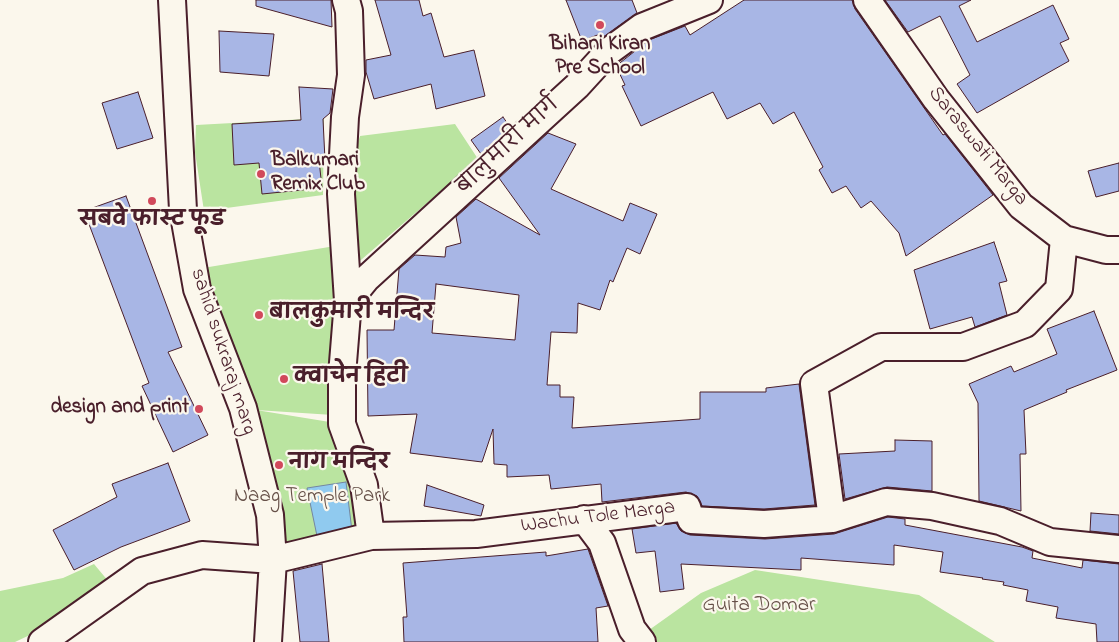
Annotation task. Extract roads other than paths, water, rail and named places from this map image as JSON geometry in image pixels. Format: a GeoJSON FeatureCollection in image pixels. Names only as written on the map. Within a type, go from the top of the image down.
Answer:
{"type":"FeatureCollection","features":[{"type":"Feature","properties":{"kind":"street","name":"sahid sukraraj marg"},"geometry":{"type":"LineString","coordinates":[[172,0],[182,210],[197,288],[243,408],[270,514],[273,560],[268,642]]}},
{"type":"Feature","properties":{"kind":"street"},"geometry":{"type":"LineString","coordinates":[[346,0],[350,11],[351,75],[345,117],[341,194],[348,301],[342,375],[342,424],[364,485],[371,536]]}},
{"type":"Feature","properties":{"kind":"street","name":"बालुमारी मार्ग"},"geometry":{"type":"LineString","coordinates":[[348,301],[366,279],[577,86],[609,51],[639,28],[709,0]]}},
{"type":"Feature","properties":{"kind":"street","name":"Saraswati Marga"},"geometry":{"type":"LineString","coordinates":[[868,0],[936,98],[1021,206],[1064,239],[1106,250],[1119,250]]}},
{"type":"Feature","properties":{"kind":"street"},"geometry":{"type":"LineString","coordinates":[[832,519],[814,384],[881,347],[963,347],[1025,324],[1059,289],[1064,239]]}},
{"type":"Feature","properties":{"kind":"street","name":"Wachu Tole Marga"},"geometry":{"type":"LineString","coordinates":[[42,642],[142,571],[202,555],[273,560],[371,536],[476,534],[687,507],[691,520],[764,524],[832,519],[886,502],[932,506],[1000,521],[1050,542],[1119,550]]}},
{"type":"Feature","properties":{"kind":"street"},"geometry":{"type":"LineString","coordinates":[[584,519],[602,543],[632,629],[642,642]]}},
{"type":"Feature","properties":{"kind":"water"},"geometry":{"type":"Polygon","coordinates":[[[346,482],[352,531],[317,536],[307,488],[346,482]]]}},
{"type":"Feature","properties":{"kind":"place","name":"Bihani Kiran Pre School"},"geometry":{"type":"Point","coordinates":[600,25]}},
{"type":"Feature","properties":{"kind":"place","name":"Balkumari Remix Club"},"geometry":{"type":"Point","coordinates":[261,174]}},
{"type":"Feature","properties":{"kind":"place","name":"सबवे फास्ट फूड"},"geometry":{"type":"Point","coordinates":[152,201]}},
{"type":"Feature","properties":{"kind":"place","name":"बालकुमारी मन्दिर"},"geometry":{"type":"Point","coordinates":[259,315]}},
{"type":"Feature","properties":{"kind":"place","name":"क्वाचेन हिटी"},"geometry":{"type":"Point","coordinates":[284,379]}},
{"type":"Feature","properties":{"kind":"place","name":"design and print"},"geometry":{"type":"Point","coordinates":[199,409]}},
{"type":"Feature","properties":{"kind":"place","name":"नाग मन्दिर"},"geometry":{"type":"Point","coordinates":[279,465]}},
{"type":"Feature","properties":{"kind":"park label","name":"Naag Temple Park"},"geometry":{"type":"Point","coordinates":[312,498]}},
{"type":"Feature","properties":{"kind":"park label","name":"Guita Domar"},"geometry":{"type":"Point","coordinates":[759,607]}}]}
